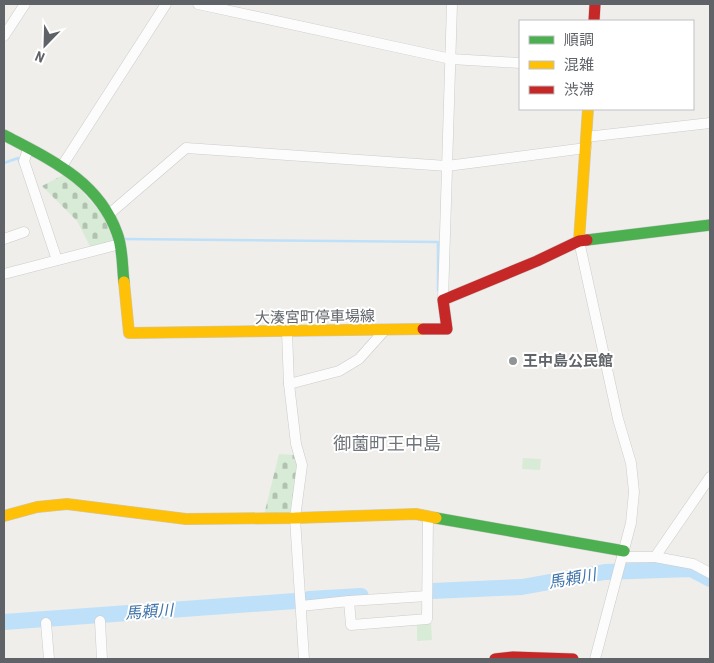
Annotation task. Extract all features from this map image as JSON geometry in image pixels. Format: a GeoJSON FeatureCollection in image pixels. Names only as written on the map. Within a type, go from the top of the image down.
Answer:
{"type":"FeatureCollection","features":[{"type":"Feature","properties":{"kind":"main road"},"geometry":{"type":"LineString","coordinates":[[594,20],[595,4]]}},
{"type":"Feature","properties":{"kind":"main road"},"geometry":{"type":"LineString","coordinates":[[579,241],[588,110]]}},
{"type":"Feature","properties":{"kind":"main road","name":"大湊宮町停車場線"},"geometry":{"type":"LineString","coordinates":[[4,135],[72,171],[89,189],[108,215],[117,232],[120,244],[128,333],[384,331],[447,328],[444,300]]}},
{"type":"Feature","properties":{"kind":"main road"},"geometry":{"type":"LineString","coordinates":[[444,300],[537,261],[579,241],[710,225]]}},
{"type":"Feature","properties":{"kind":"main road"},"geometry":{"type":"LineString","coordinates":[[4,516],[37,507],[67,504],[186,519],[416,514],[622,557]]}},
{"type":"Feature","properties":{"kind":"main road"},"geometry":{"type":"LineString","coordinates":[[495,659],[573,659]]}},
{"type":"Feature","properties":{"kind":"street"},"geometry":{"type":"LineString","coordinates":[[4,36],[24,4]]}},
{"type":"Feature","properties":{"kind":"street"},"geometry":{"type":"LineString","coordinates":[[62,166],[166,4]]}},
{"type":"Feature","properties":{"kind":"street"},"geometry":{"type":"LineString","coordinates":[[198,4],[451,59],[519,63]]}},
{"type":"Feature","properties":{"kind":"street"},"geometry":{"type":"LineString","coordinates":[[444,300],[452,4]]}},
{"type":"Feature","properties":{"kind":"street"},"geometry":{"type":"LineString","coordinates":[[108,215],[186,148],[447,166],[710,123]]}},
{"type":"Feature","properties":{"kind":"street"},"geometry":{"type":"LineString","coordinates":[[28,149],[24,161],[58,260]]}},
{"type":"Feature","properties":{"kind":"street"},"geometry":{"type":"LineString","coordinates":[[4,239],[24,232]]}},
{"type":"Feature","properties":{"kind":"street"},"geometry":{"type":"LineString","coordinates":[[579,241],[618,419],[631,463],[634,492],[631,523],[595,659]]}},
{"type":"Feature","properties":{"kind":"street"},"geometry":{"type":"LineString","coordinates":[[4,274],[120,244]]}},
{"type":"Feature","properties":{"kind":"street"},"geometry":{"type":"LineString","coordinates":[[288,384],[339,371],[359,360],[384,331]]}},
{"type":"Feature","properties":{"kind":"street"},"geometry":{"type":"LineString","coordinates":[[286,332],[288,384],[296,444],[302,465],[295,518],[304,659]]}},
{"type":"Feature","properties":{"kind":"street"},"geometry":{"type":"LineString","coordinates":[[655,557],[710,476]]}},
{"type":"Feature","properties":{"kind":"street"},"geometry":{"type":"LineString","coordinates":[[349,601],[351,625],[427,619],[428,516]]}},
{"type":"Feature","properties":{"kind":"street"},"geometry":{"type":"LineString","coordinates":[[622,557],[655,557],[692,564],[710,573]]}},
{"type":"Feature","properties":{"kind":"street"},"geometry":{"type":"LineString","coordinates":[[301,606],[428,596]]}},
{"type":"Feature","properties":{"kind":"street"},"geometry":{"type":"LineString","coordinates":[[100,620],[102,659]]}},
{"type":"Feature","properties":{"kind":"street"},"geometry":{"type":"LineString","coordinates":[[46,624],[49,659]]}},
{"type":"Feature","properties":{"kind":"green space"},"geometry":{"type":"Polygon","coordinates":[[[63,175],[69,177],[103,215],[113,240],[111,243],[91,248],[77,221],[42,186],[63,175]]]}},
{"type":"Feature","properties":{"kind":"green space"},"geometry":{"type":"Polygon","coordinates":[[[279,454],[294,455],[300,468],[292,515],[264,515],[279,454]]]}},
{"type":"Feature","properties":{"kind":"green space"},"geometry":{"type":"Polygon","coordinates":[[[523,458],[541,459],[540,470],[522,469],[523,458]]]}},
{"type":"Feature","properties":{"kind":"green space"},"geometry":{"type":"Polygon","coordinates":[[[431,622],[432,640],[417,641],[417,623],[431,622]]]}},
{"type":"Feature","properties":{"kind":"waterway"},"geometry":{"type":"LineString","coordinates":[[4,163],[18,158],[20,163]]}},
{"type":"Feature","properties":{"kind":"waterway"},"geometry":{"type":"LineString","coordinates":[[125,239],[438,242],[438,290]]}},
{"type":"Feature","properties":{"kind":"waterway","name":"馬頼川"},"geometry":{"type":"LineString","coordinates":[[432,591],[522,587],[605,572],[691,569],[710,579]]}},
{"type":"Feature","properties":{"kind":"waterway","name":"馬頼川"},"geometry":{"type":"LineString","coordinates":[[309,599],[361,596]]}},
{"type":"Feature","properties":{"kind":"waterway","name":"馬頼川"},"geometry":{"type":"LineString","coordinates":[[4,622],[295,601]]}},
{"type":"Feature","properties":{"kind":"traffic: fast"},"geometry":{"type":"LineString","coordinates":[[4,135],[70,173],[98,199],[109,215],[119,239],[124,282]]}},
{"type":"Feature","properties":{"kind":"traffic: fast"},"geometry":{"type":"LineString","coordinates":[[587,240],[710,225]]}},
{"type":"Feature","properties":{"kind":"traffic: fast"},"geometry":{"type":"LineString","coordinates":[[436,518],[624,551]]}},
{"type":"Feature","properties":{"kind":"traffic: slow"},"geometry":{"type":"LineString","coordinates":[[579,241],[588,110]]}},
{"type":"Feature","properties":{"kind":"traffic: slow"},"geometry":{"type":"LineString","coordinates":[[124,282],[129,333],[423,329]]}},
{"type":"Feature","properties":{"kind":"traffic: slow"},"geometry":{"type":"LineString","coordinates":[[4,516],[37,507],[67,504],[186,519],[416,514],[436,518]]}},
{"type":"Feature","properties":{"kind":"traffic: jam"},"geometry":{"type":"LineString","coordinates":[[594,20],[595,4]]}},
{"type":"Feature","properties":{"kind":"traffic: jam"},"geometry":{"type":"LineString","coordinates":[[423,329],[447,329],[443,300],[537,261],[579,241],[587,240]]}},
{"type":"Feature","properties":{"kind":"traffic: jam"},"geometry":{"type":"LineString","coordinates":[[495,659],[513,657],[573,659]]}},
{"type":"Feature","properties":{"kind":"place","name":"王中島公民館"},"geometry":{"type":"Point","coordinates":[513,361]}},
{"type":"Feature","properties":{"kind":"district","name":"御薗町王中島"},"geometry":{"type":"Point","coordinates":[387,444]}}]}
